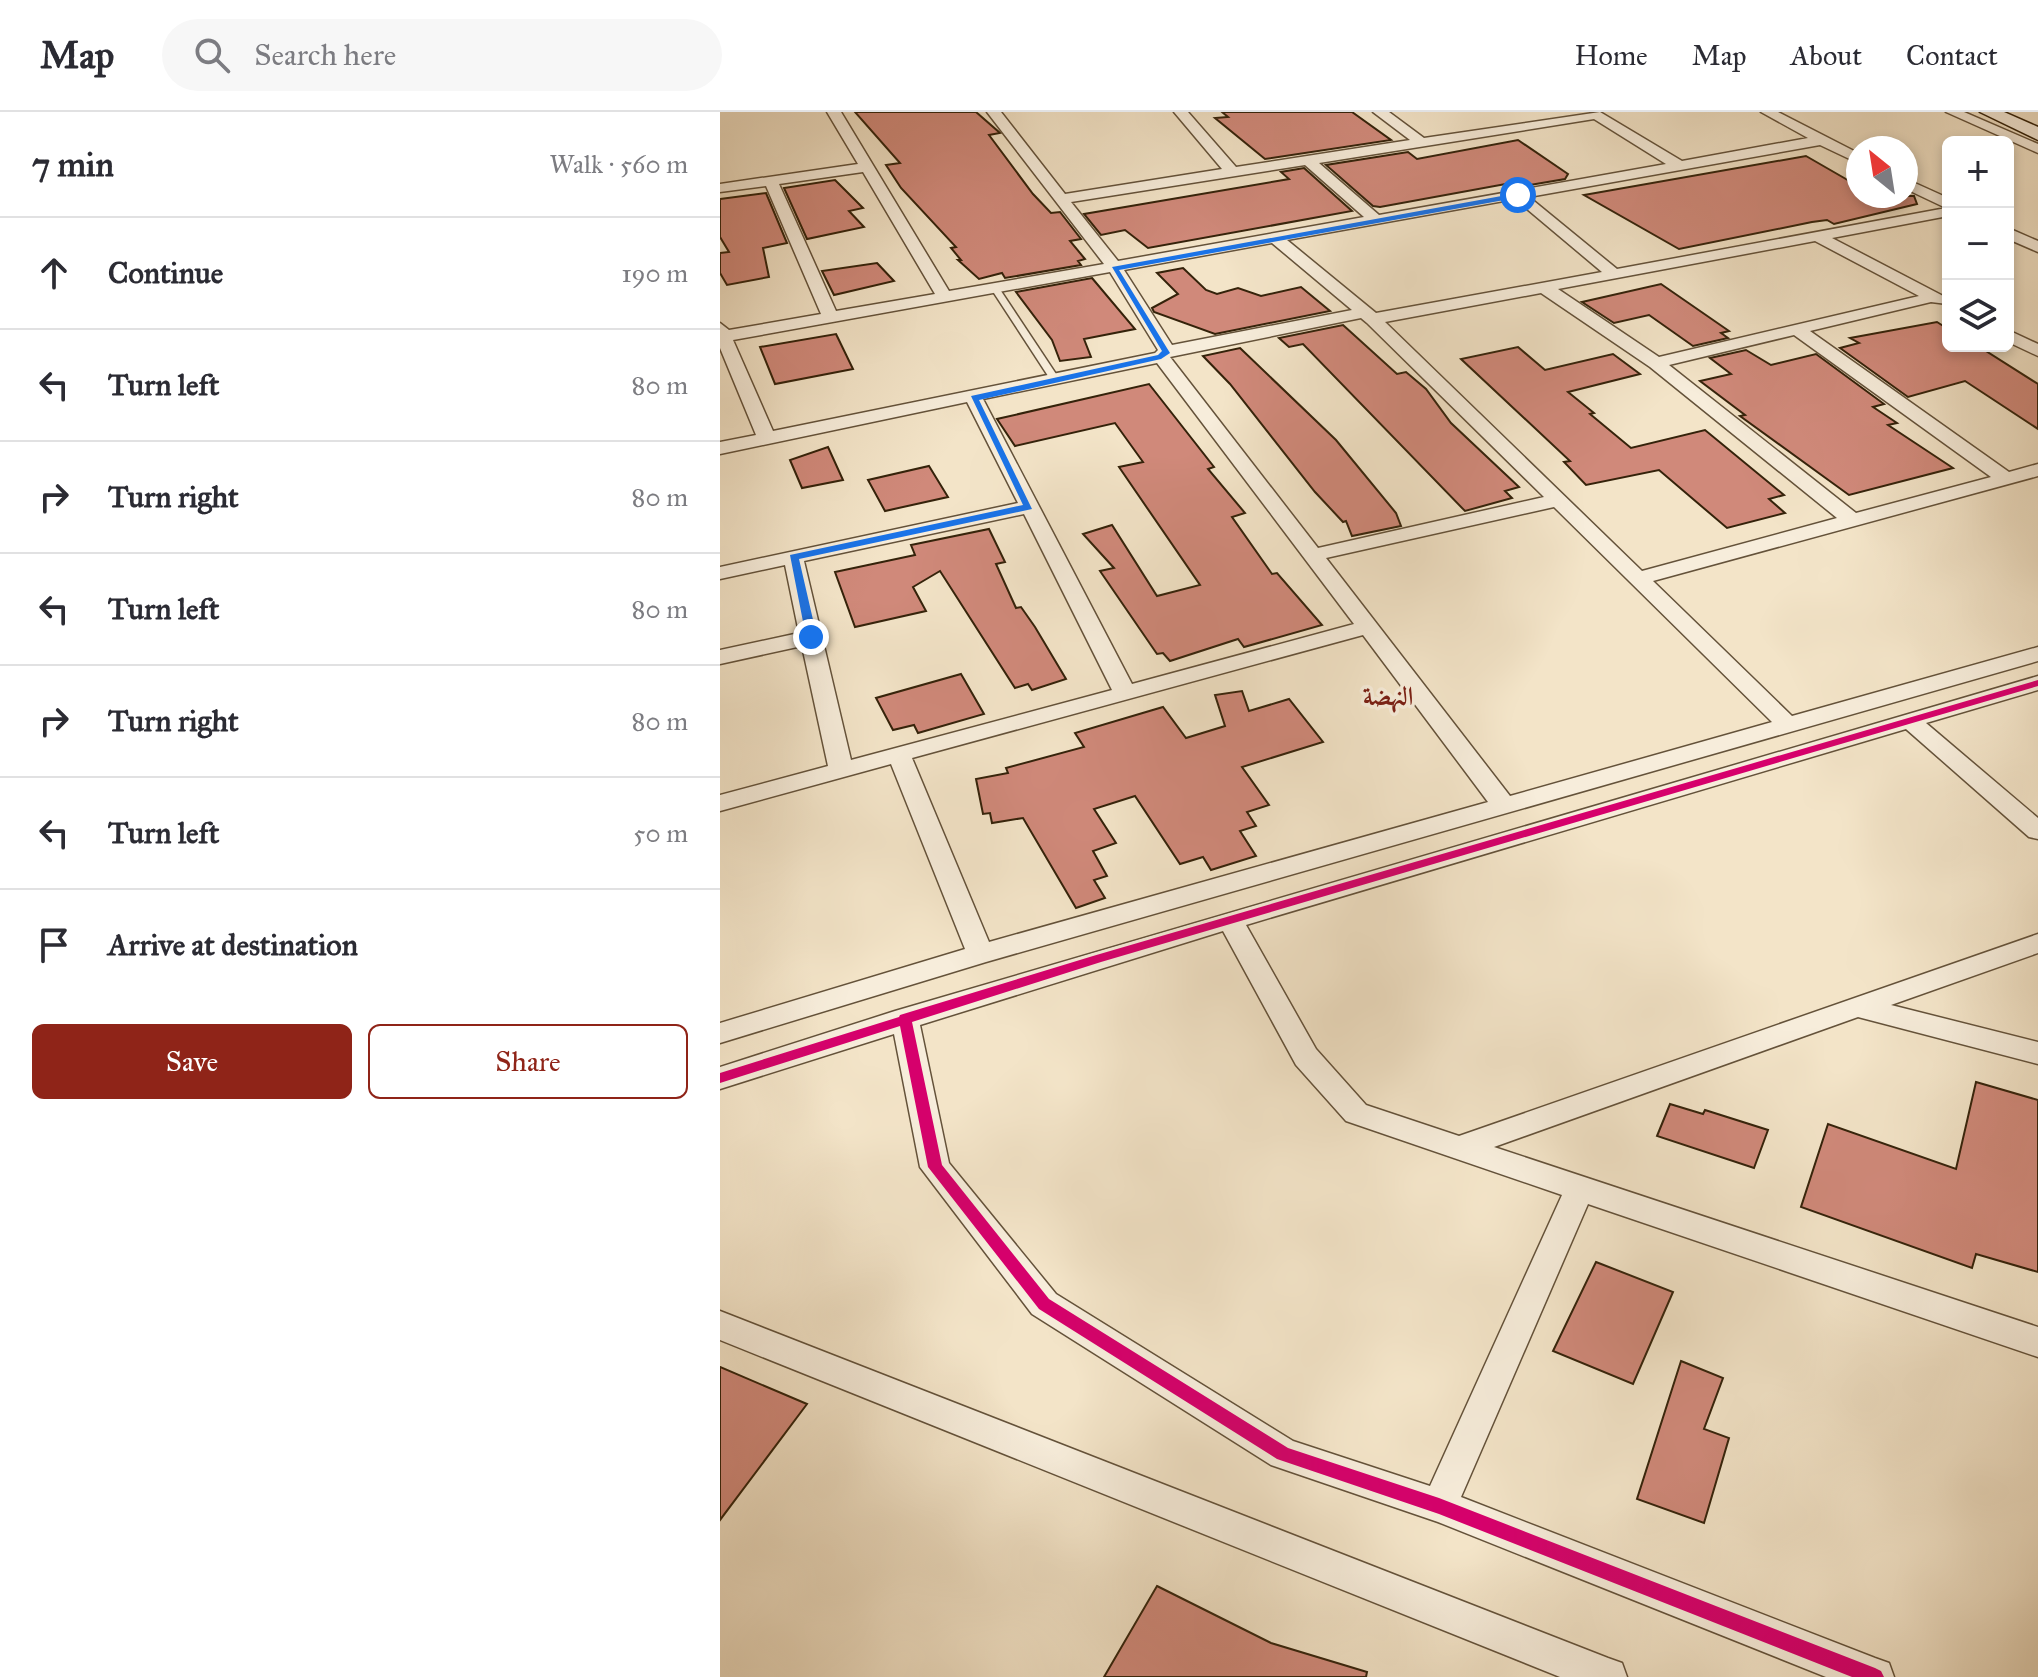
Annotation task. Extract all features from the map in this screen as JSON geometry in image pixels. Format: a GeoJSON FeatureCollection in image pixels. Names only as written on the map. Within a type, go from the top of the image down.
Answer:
{"type":"FeatureCollection","features":[{"type":"Feature","properties":{"kind":"main road"},"geometry":{"type":"LineString","coordinates":[[1989,112],[2038,134]]}},
{"type":"Feature","properties":{"kind":"street"},"geometry":{"type":"LineString","coordinates":[[834,112],[946,299]]}},
{"type":"Feature","properties":{"kind":"street"},"geometry":{"type":"LineString","coordinates":[[994,112],[1115,268],[1164,354],[1503,804]]}},
{"type":"Feature","properties":{"kind":"street"},"geometry":{"type":"LineString","coordinates":[[1181,112],[1232,172]]}},
{"type":"Feature","properties":{"kind":"street"},"geometry":{"type":"LineString","coordinates":[[1380,112],[1421,142]]}},
{"type":"Feature","properties":{"kind":"street"},"geometry":{"type":"LineString","coordinates":[[1768,112],[1846,152]]}},
{"type":"Feature","properties":{"kind":"street"},"geometry":{"type":"LineString","coordinates":[[1953,112],[2038,149]]}},
{"type":"Feature","properties":{"kind":"street"},"geometry":{"type":"LineString","coordinates":[[1061,199],[1594,113],[1680,166]]}},
{"type":"Feature","properties":{"kind":"street"},"geometry":{"type":"LineString","coordinates":[[767,438],[721,334],[946,299],[1823,140]]}},
{"type":"Feature","properties":{"kind":"street"},"geometry":{"type":"LineString","coordinates":[[1308,160],[1377,221]]}},
{"type":"Feature","properties":{"kind":"street"},"geometry":{"type":"LineString","coordinates":[[720,188],[867,167]]}},
{"type":"Feature","properties":{"kind":"street"},"geometry":{"type":"LineString","coordinates":[[771,181],[831,318]]}},
{"type":"Feature","properties":{"kind":"street"},"geometry":{"type":"LineString","coordinates":[[1918,189],[1942,201]]}},
{"type":"Feature","properties":{"kind":"street"},"geometry":{"type":"LineString","coordinates":[[1518,195],[1614,274]]}},
{"type":"Feature","properties":{"kind":"street"},"geometry":{"type":"LineString","coordinates":[[720,448],[974,398],[1164,354],[1942,213]]}},
{"type":"Feature","properties":{"kind":"street"},"geometry":{"type":"LineString","coordinates":[[1816,236],[1941,301]]}},
{"type":"Feature","properties":{"kind":"street"},"geometry":{"type":"LineString","coordinates":[[2014,236],[2038,247]]}},
{"type":"Feature","properties":{"kind":"street"},"geometry":{"type":"LineString","coordinates":[[1276,239],[1369,316],[1788,725]]}},
{"type":"Feature","properties":{"kind":"street"},"geometry":{"type":"LineString","coordinates":[[1544,287],[1656,363],[1852,520]]}},
{"type":"Feature","properties":{"kind":"street"},"geometry":{"type":"LineString","coordinates":[[1656,363],[1941,301]]}},
{"type":"Feature","properties":{"kind":"street"},"geometry":{"type":"LineString","coordinates":[[1797,330],[2007,479]]}},
{"type":"Feature","properties":{"kind":"street"},"geometry":{"type":"LineString","coordinates":[[2014,338],[2038,351]]}},
{"type":"Feature","properties":{"kind":"street"},"geometry":{"type":"LineString","coordinates":[[974,398],[1125,693]]}},
{"type":"Feature","properties":{"kind":"street"},"geometry":{"type":"LineString","coordinates":[[1639,578],[2038,470]]}},
{"type":"Feature","properties":{"kind":"street"},"geometry":{"type":"LineString","coordinates":[[1313,555],[1559,500]]}},
{"type":"Feature","properties":{"kind":"street"},"geometry":{"type":"LineString","coordinates":[[720,573],[1029,507]]}},
{"type":"Feature","properties":{"kind":"street"},"geometry":{"type":"LineString","coordinates":[[793,557],[841,770]]}},
{"type":"Feature","properties":{"kind":"street"},"geometry":{"type":"LineString","coordinates":[[720,803],[1369,627]]}},
{"type":"Feature","properties":{"kind":"street"},"geometry":{"type":"LineString","coordinates":[[720,657],[811,637]]}},
{"type":"Feature","properties":{"kind":"street"},"geometry":{"type":"LineString","coordinates":[[720,1033],[980,954],[2038,654]]}},
{"type":"Feature","properties":{"kind":"street"},"geometry":{"type":"LineString","coordinates":[[720,1078],[905,1018],[1230,920],[2038,683]]}},
{"type":"Feature","properties":{"kind":"street"},"geometry":{"type":"LineString","coordinates":[[1911,722],[2038,831]]}},
{"type":"Feature","properties":{"kind":"street"},"geometry":{"type":"LineString","coordinates":[[899,755],[980,954]]}},
{"type":"Feature","properties":{"kind":"street"},"geometry":{"type":"LineString","coordinates":[[1230,920],[1306,1057],[1356,1113],[2038,1342]]}},
{"type":"Feature","properties":{"kind":"street"},"geometry":{"type":"LineString","coordinates":[[1461,1147],[2038,943]]}},
{"type":"Feature","properties":{"kind":"street"},"geometry":{"type":"LineString","coordinates":[[1861,1008],[2038,1053]]}},
{"type":"Feature","properties":{"kind":"street"},"geometry":{"type":"LineString","coordinates":[[905,1018],[935,1167],[1044,1304],[1283,1454],[1439,1506],[1875,1677]]}},
{"type":"Feature","properties":{"kind":"street"},"geometry":{"type":"LineString","coordinates":[[1439,1506],[1579,1190]]}},
{"type":"Feature","properties":{"kind":"street"},"geometry":{"type":"LineString","coordinates":[[720,1325],[1608,1677]]}},
{"type":"Feature","properties":{"kind":"lane"},"geometry":{"type":"LineString","coordinates":[[996,290],[1055,380]]}},
{"type":"Feature","properties":{"kind":"building"},"geometry":{"type":"Polygon","coordinates":[[[855,112],[976,112],[1000,133],[989,135],[1033,194],[1051,213],[1060,212],[1081,239],[1070,241],[1085,259],[1078,261],[1081,265],[1005,278],[1002,273],[979,279],[958,260],[961,260],[951,248],[956,247],[901,188],[886,165],[900,163],[855,112]]]}},
{"type":"Feature","properties":{"kind":"building"},"geometry":{"type":"Polygon","coordinates":[[[1222,112],[1352,112],[1391,140],[1265,159],[1215,118],[1228,117],[1222,112]]]}},
{"type":"Feature","properties":{"kind":"building"},"geometry":{"type":"Polygon","coordinates":[[[1518,140],[1568,174],[1565,179],[1524,186],[1511,183],[1380,207],[1373,206],[1326,165],[1408,152],[1417,159],[1518,140]]]}},
{"type":"Feature","properties":{"kind":"building"},"geometry":{"type":"Polygon","coordinates":[[[1806,156],[1846,179],[1846,208],[1900,208],[1834,224],[1827,220],[1812,222],[1679,249],[1584,195],[1806,156]]]}},
{"type":"Feature","properties":{"kind":"building"},"geometry":{"type":"Polygon","coordinates":[[[1304,168],[1352,211],[1148,248],[1125,230],[1101,235],[1084,214],[1289,179],[1281,172],[1304,168]]]}},
{"type":"Feature","properties":{"kind":"building"},"geometry":{"type":"Polygon","coordinates":[[[835,180],[863,208],[849,211],[864,227],[807,239],[784,188],[835,180]]]}},
{"type":"Feature","properties":{"kind":"building"},"geometry":{"type":"Polygon","coordinates":[[[766,193],[787,243],[763,248],[769,277],[727,285],[720,273],[720,253],[729,252],[720,237],[720,199],[766,193]]]}},
{"type":"Feature","properties":{"kind":"building"},"geometry":{"type":"Polygon","coordinates":[[[877,263],[894,281],[834,295],[822,271],[877,263]]]}},
{"type":"Feature","properties":{"kind":"building"},"geometry":{"type":"Polygon","coordinates":[[[1183,268],[1206,290],[1217,294],[1238,288],[1261,296],[1301,287],[1330,311],[1215,334],[1154,312],[1152,308],[1178,294],[1157,273],[1183,268]]]}},
{"type":"Feature","properties":{"kind":"building"},"geometry":{"type":"Polygon","coordinates":[[[1092,278],[1135,329],[1084,339],[1091,357],[1060,361],[1052,340],[1016,292],[1092,278]]]}},
{"type":"Feature","properties":{"kind":"building"},"geometry":{"type":"Polygon","coordinates":[[[1661,284],[1729,331],[1721,333],[1728,338],[1693,346],[1649,315],[1614,323],[1582,302],[1661,284]]]}},
{"type":"Feature","properties":{"kind":"building"},"geometry":{"type":"Polygon","coordinates":[[[1937,322],[1942,325],[1942,352],[1987,352],[2038,384],[2038,429],[1965,381],[1908,397],[1840,348],[1859,343],[1850,338],[1937,322]]]}},
{"type":"Feature","properties":{"kind":"building"},"geometry":{"type":"Polygon","coordinates":[[[1343,325],[1397,374],[1406,372],[1426,389],[1451,423],[1519,487],[1505,491],[1512,498],[1465,511],[1303,344],[1289,347],[1279,338],[1343,325]]]}},
{"type":"Feature","properties":{"kind":"building"},"geometry":{"type":"Polygon","coordinates":[[[836,334],[853,369],[775,384],[760,347],[836,334]]]}},
{"type":"Feature","properties":{"kind":"building"},"geometry":{"type":"Polygon","coordinates":[[[1518,347],[1545,370],[1613,354],[1640,374],[1568,392],[1594,413],[1590,414],[1631,448],[1705,430],[1784,495],[1769,499],[1785,513],[1727,528],[1659,470],[1586,485],[1564,462],[1570,461],[1461,359],[1518,347]]]}},
{"type":"Feature","properties":{"kind":"building"},"geometry":{"type":"Polygon","coordinates":[[[1240,348],[1336,440],[1396,513],[1401,526],[1352,536],[1346,521],[1343,522],[1315,492],[1230,384],[1203,356],[1240,348]]]}},
{"type":"Feature","properties":{"kind":"building"},"geometry":{"type":"Polygon","coordinates":[[[1746,350],[1771,365],[1816,354],[1884,404],[1873,407],[1897,423],[1888,425],[1953,468],[1849,495],[1740,416],[1745,415],[1700,381],[1731,374],[1710,358],[1746,350]]]}},
{"type":"Feature","properties":{"kind":"building"},"geometry":{"type":"Polygon","coordinates":[[[1149,384],[1214,467],[1208,469],[1245,513],[1232,517],[1272,574],[1277,573],[1322,625],[1244,647],[1238,639],[1170,661],[1163,653],[1157,654],[1100,571],[1114,568],[1083,534],[1112,525],[1157,596],[1200,585],[1119,467],[1143,462],[1115,423],[1015,446],[997,419],[1149,384]]]}},
{"type":"Feature","properties":{"kind":"building"},"geometry":{"type":"Polygon","coordinates":[[[828,447],[843,480],[802,488],[790,460],[828,447]]]}},
{"type":"Feature","properties":{"kind":"building"},"geometry":{"type":"Polygon","coordinates":[[[929,466],[948,497],[885,511],[868,480],[929,466]]]}},
{"type":"Feature","properties":{"kind":"building"},"geometry":{"type":"Polygon","coordinates":[[[989,529],[1005,562],[996,564],[1016,608],[1021,607],[1066,679],[1032,690],[1028,684],[1015,688],[940,571],[913,587],[926,611],[855,627],[835,572],[915,555],[911,545],[989,529]]]}},
{"type":"Feature","properties":{"kind":"building"},"geometry":{"type":"Polygon","coordinates":[[[961,674],[984,714],[918,733],[914,725],[893,730],[876,698],[961,674]]]}},
{"type":"Feature","properties":{"kind":"building"},"geometry":{"type":"Polygon","coordinates":[[[1242,691],[1249,711],[1289,699],[1323,742],[1242,767],[1269,805],[1247,812],[1256,826],[1240,831],[1256,856],[1211,870],[1203,857],[1180,864],[1135,796],[1094,809],[1116,843],[1093,851],[1107,876],[1094,880],[1105,898],[1076,908],[1023,818],[992,823],[990,813],[983,814],[976,779],[1008,773],[1006,768],[1084,747],[1075,733],[1163,707],[1186,738],[1225,726],[1215,695],[1242,691]]]}},
{"type":"Feature","properties":{"kind":"building"},"geometry":{"type":"Polygon","coordinates":[[[1976,1082],[2038,1100],[2038,1272],[1976,1254],[1972,1268],[1801,1207],[1828,1124],[1956,1169],[1976,1082]]]}},
{"type":"Feature","properties":{"kind":"building"},"geometry":{"type":"Polygon","coordinates":[[[1670,1104],[1703,1114],[1705,1110],[1768,1130],[1754,1168],[1657,1136],[1670,1104]]]}},
{"type":"Feature","properties":{"kind":"building"},"geometry":{"type":"Polygon","coordinates":[[[1596,1262],[1673,1292],[1633,1384],[1553,1351],[1596,1262]]]}},
{"type":"Feature","properties":{"kind":"building"},"geometry":{"type":"Polygon","coordinates":[[[1681,1361],[1723,1378],[1704,1429],[1729,1438],[1704,1523],[1637,1499],[1681,1361]]]}},
{"type":"Feature","properties":{"kind":"building"},"geometry":{"type":"Polygon","coordinates":[[[720,1367],[807,1404],[720,1520],[720,1367]]]}},
{"type":"Feature","properties":{"kind":"building"},"geometry":{"type":"Polygon","coordinates":[[[1157,1586],[1271,1643],[1367,1672],[1366,1677],[1104,1677],[1157,1586]]]}},
{"type":"Feature","properties":{"kind":"cycle path"},"geometry":{"type":"LineString","coordinates":[[720,1078],[1097,959],[2038,683]]}},
{"type":"Feature","properties":{"kind":"cycle path"},"geometry":{"type":"LineString","coordinates":[[905,1018],[935,1167],[1044,1304],[1283,1454],[1439,1506],[1875,1677]]}},
{"type":"Feature","properties":{"kind":"district","name":"النهضة"},"geometry":{"type":"Point","coordinates":[1388,696]}},
{"type":"Feature","properties":{"kind":"route"},"geometry":{"type":"LineString","coordinates":[[811,637],[793,557],[1029,507],[974,398],[1161,357],[1167,351],[1115,268],[1518,195]]}}]}
